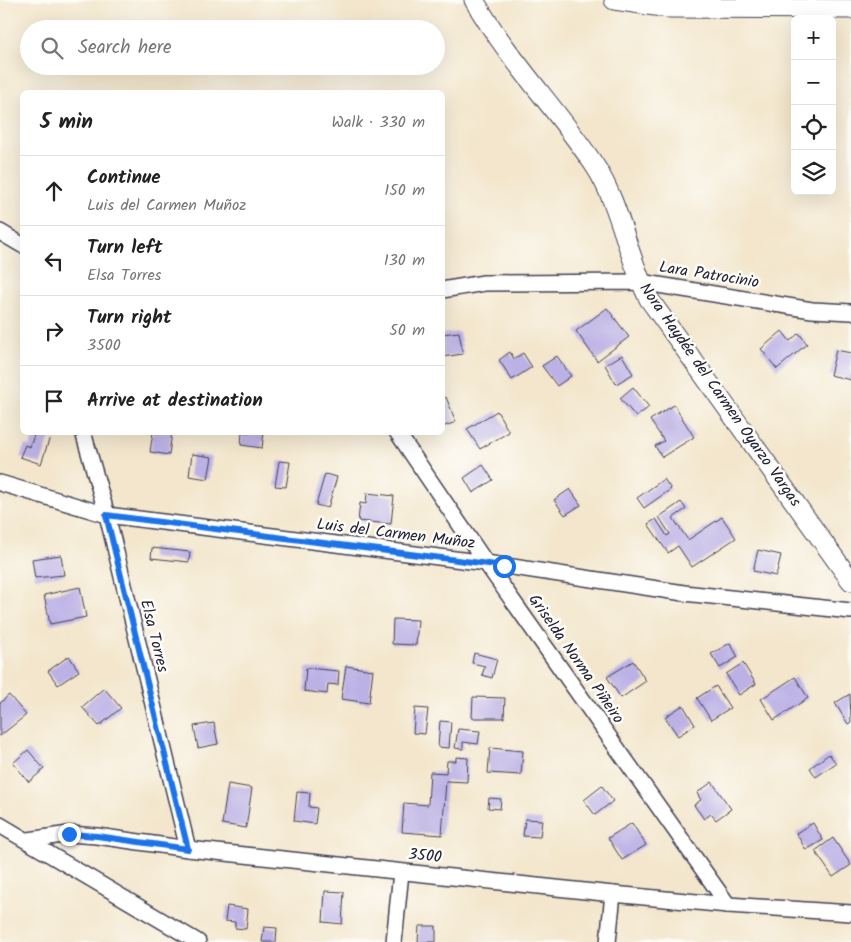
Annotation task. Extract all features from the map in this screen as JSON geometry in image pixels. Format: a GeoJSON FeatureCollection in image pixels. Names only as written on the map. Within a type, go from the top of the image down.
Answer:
{"type":"FeatureCollection","features":[{"type":"Feature","properties":{"kind":"street","name":"Nora Haydée del Carmen Oyarzo Vargas"},"geometry":{"type":"LineString","coordinates":[[474,0],[595,166],[612,200],[640,282],[649,299],[851,581]]}},
{"type":"Feature","properties":{"kind":"street"},"geometry":{"type":"LineString","coordinates":[[614,0],[669,8],[851,9]]}},
{"type":"Feature","properties":{"kind":"street"},"geometry":{"type":"LineString","coordinates":[[0,232],[20,245]]}},
{"type":"Feature","properties":{"kind":"street","name":"Lara Patrocinio"},"geometry":{"type":"LineString","coordinates":[[445,290],[484,283],[640,282],[812,310],[851,312]]}},
{"type":"Feature","properties":{"kind":"street","name":"Elsa Torres"},"geometry":{"type":"LineString","coordinates":[[85,435],[188,849]]}},
{"type":"Feature","properties":{"kind":"street","name":"Griselda Norma Piñeiro"},"geometry":{"type":"LineString","coordinates":[[399,435],[486,563],[728,905]]}},
{"type":"Feature","properties":{"kind":"street","name":"Luis del Carmen Muñoz"},"geometry":{"type":"LineString","coordinates":[[0,483],[106,515],[486,563],[675,592],[851,611]]}},
{"type":"Feature","properties":{"kind":"street"},"geometry":{"type":"LineString","coordinates":[[0,825],[29,840],[198,942]]}},
{"type":"Feature","properties":{"kind":"street","name":"3500"},"geometry":{"type":"LineString","coordinates":[[29,840],[69,834],[97,836],[188,849],[613,894],[728,905],[851,913]]}},
{"type":"Feature","properties":{"kind":"street"},"geometry":{"type":"LineString","coordinates":[[394,942],[401,872]]}},
{"type":"Feature","properties":{"kind":"street"},"geometry":{"type":"LineString","coordinates":[[608,942],[613,894]]}},
{"type":"Feature","properties":{"kind":"building"},"geometry":{"type":"Polygon","coordinates":[[[607,308],[629,337],[597,361],[576,331],[607,308]]]}},
{"type":"Feature","properties":{"kind":"building"},"geometry":{"type":"Polygon","coordinates":[[[782,331],[790,341],[799,333],[807,344],[777,369],[761,349],[782,331]]]}},
{"type":"Feature","properties":{"kind":"building"},"geometry":{"type":"Polygon","coordinates":[[[459,332],[463,354],[445,357],[445,334],[459,332]]]}},
{"type":"Feature","properties":{"kind":"building"},"geometry":{"type":"Polygon","coordinates":[[[836,350],[851,353],[851,380],[830,375],[836,350]]]}},
{"type":"Feature","properties":{"kind":"building"},"geometry":{"type":"Polygon","coordinates":[[[510,352],[514,359],[523,353],[532,367],[512,380],[499,360],[510,352]]]}},
{"type":"Feature","properties":{"kind":"building"},"geometry":{"type":"Polygon","coordinates":[[[622,355],[633,374],[616,384],[605,365],[622,355]]]}},
{"type":"Feature","properties":{"kind":"building"},"geometry":{"type":"Polygon","coordinates":[[[557,356],[571,376],[557,386],[542,366],[557,356]]]}},
{"type":"Feature","properties":{"kind":"building"},"geometry":{"type":"Polygon","coordinates":[[[633,387],[649,407],[636,417],[620,398],[633,387]]]}},
{"type":"Feature","properties":{"kind":"building"},"geometry":{"type":"Polygon","coordinates":[[[445,397],[456,422],[445,426],[445,397]]]}},
{"type":"Feature","properties":{"kind":"building"},"geometry":{"type":"Polygon","coordinates":[[[674,405],[694,437],[662,457],[655,446],[664,441],[650,420],[674,405]]]}},
{"type":"Feature","properties":{"kind":"building"},"geometry":{"type":"Polygon","coordinates":[[[497,411],[509,432],[480,449],[467,429],[497,411]]]}},
{"type":"Feature","properties":{"kind":"building"},"geometry":{"type":"Polygon","coordinates":[[[34,435],[51,435],[41,464],[20,457],[25,445],[30,447],[34,435]]]}},
{"type":"Feature","properties":{"kind":"building"},"geometry":{"type":"Polygon","coordinates":[[[153,435],[172,435],[169,455],[150,452],[153,435]]]}},
{"type":"Feature","properties":{"kind":"building"},"geometry":{"type":"Polygon","coordinates":[[[242,435],[264,435],[262,448],[241,445],[242,435]]]}},
{"type":"Feature","properties":{"kind":"building"},"geometry":{"type":"Polygon","coordinates":[[[192,454],[212,457],[208,479],[189,476],[192,454]]]}},
{"type":"Feature","properties":{"kind":"building"},"geometry":{"type":"Polygon","coordinates":[[[279,461],[290,462],[286,487],[275,486],[279,461]]]}},
{"type":"Feature","properties":{"kind":"building"},"geometry":{"type":"Polygon","coordinates":[[[483,465],[493,480],[473,493],[464,478],[483,465]]]}},
{"type":"Feature","properties":{"kind":"building"},"geometry":{"type":"Polygon","coordinates":[[[325,474],[337,477],[328,508],[316,505],[325,474]]]}},
{"type":"Feature","properties":{"kind":"building"},"geometry":{"type":"Polygon","coordinates":[[[664,479],[671,489],[644,508],[637,498],[664,479]]]}},
{"type":"Feature","properties":{"kind":"building"},"geometry":{"type":"Polygon","coordinates":[[[570,489],[581,505],[565,515],[554,500],[570,489]]]}},
{"type":"Feature","properties":{"kind":"building"},"geometry":{"type":"Polygon","coordinates":[[[367,493],[394,496],[391,524],[358,521],[360,503],[366,504],[367,493]]]}},
{"type":"Feature","properties":{"kind":"building"},"geometry":{"type":"Polygon","coordinates":[[[681,502],[686,509],[673,518],[688,540],[722,517],[736,538],[692,567],[678,546],[668,553],[648,524],[656,519],[667,536],[670,534],[659,517],[681,502]]]}},
{"type":"Feature","properties":{"kind":"building"},"geometry":{"type":"Polygon","coordinates":[[[152,548],[190,552],[189,562],[151,558],[152,548]]]}},
{"type":"Feature","properties":{"kind":"building"},"geometry":{"type":"Polygon","coordinates":[[[758,550],[781,555],[776,576],[753,571],[758,550]]]}},
{"type":"Feature","properties":{"kind":"building"},"geometry":{"type":"Polygon","coordinates":[[[61,555],[64,575],[35,578],[32,559],[61,555]]]}},
{"type":"Feature","properties":{"kind":"building"},"geometry":{"type":"Polygon","coordinates":[[[80,587],[86,617],[50,624],[44,595],[80,587]]]}},
{"type":"Feature","properties":{"kind":"building"},"geometry":{"type":"Polygon","coordinates":[[[393,619],[418,620],[416,645],[392,644],[393,619]]]}},
{"type":"Feature","properties":{"kind":"building"},"geometry":{"type":"Polygon","coordinates":[[[730,643],[738,657],[720,668],[711,654],[730,643]]]}},
{"type":"Feature","properties":{"kind":"building"},"geometry":{"type":"Polygon","coordinates":[[[474,653],[497,659],[492,678],[482,675],[485,666],[472,663],[474,653]]]}},
{"type":"Feature","properties":{"kind":"building"},"geometry":{"type":"Polygon","coordinates":[[[69,656],[79,671],[58,685],[48,671],[69,656]]]}},
{"type":"Feature","properties":{"kind":"building"},"geometry":{"type":"Polygon","coordinates":[[[633,661],[646,681],[621,698],[607,677],[633,661]]]}},
{"type":"Feature","properties":{"kind":"building"},"geometry":{"type":"Polygon","coordinates":[[[743,663],[756,684],[739,695],[726,674],[743,663]]]}},
{"type":"Feature","properties":{"kind":"building"},"geometry":{"type":"Polygon","coordinates":[[[346,666],[373,670],[369,703],[341,699],[346,666]]]}},
{"type":"Feature","properties":{"kind":"building"},"geometry":{"type":"Polygon","coordinates":[[[306,668],[339,671],[338,685],[328,684],[327,694],[304,691],[306,668]]]}},
{"type":"Feature","properties":{"kind":"building"},"geometry":{"type":"Polygon","coordinates":[[[795,677],[808,698],[774,720],[761,699],[795,677]]]}},
{"type":"Feature","properties":{"kind":"building"},"geometry":{"type":"Polygon","coordinates":[[[716,686],[730,708],[711,720],[697,698],[716,686]]]}},
{"type":"Feature","properties":{"kind":"building"},"geometry":{"type":"Polygon","coordinates":[[[104,688],[121,708],[99,726],[82,707],[104,688]]]}},
{"type":"Feature","properties":{"kind":"building"},"geometry":{"type":"Polygon","coordinates":[[[850,694],[851,722],[848,724],[835,703],[850,694]]]}},
{"type":"Feature","properties":{"kind":"building"},"geometry":{"type":"Polygon","coordinates":[[[9,695],[26,715],[0,736],[0,703],[9,695]]]}},
{"type":"Feature","properties":{"kind":"building"},"geometry":{"type":"Polygon","coordinates":[[[473,697],[505,698],[504,718],[472,718],[473,697]]]}},
{"type":"Feature","properties":{"kind":"building"},"geometry":{"type":"Polygon","coordinates":[[[683,705],[695,725],[678,736],[665,717],[683,705]]]}},
{"type":"Feature","properties":{"kind":"building"},"geometry":{"type":"Polygon","coordinates":[[[415,708],[428,709],[425,734],[413,733],[415,708]]]}},
{"type":"Feature","properties":{"kind":"building"},"geometry":{"type":"Polygon","coordinates":[[[440,721],[451,722],[449,748],[438,747],[440,721]]]}},
{"type":"Feature","properties":{"kind":"building"},"geometry":{"type":"Polygon","coordinates":[[[214,723],[218,744],[198,748],[194,726],[214,723]]]}},
{"type":"Feature","properties":{"kind":"building"},"geometry":{"type":"Polygon","coordinates":[[[458,729],[480,731],[478,744],[463,742],[463,749],[455,748],[458,729]]]}},
{"type":"Feature","properties":{"kind":"building"},"geometry":{"type":"Polygon","coordinates":[[[490,748],[523,751],[521,775],[488,773],[490,748]]]}},
{"type":"Feature","properties":{"kind":"building"},"geometry":{"type":"Polygon","coordinates":[[[28,750],[44,769],[29,782],[13,763],[28,750]]]}},
{"type":"Feature","properties":{"kind":"building"},"geometry":{"type":"Polygon","coordinates":[[[829,754],[836,763],[816,777],[810,768],[829,754]]]}},
{"type":"Feature","properties":{"kind":"building"},"geometry":{"type":"Polygon","coordinates":[[[456,757],[468,758],[467,782],[446,781],[442,835],[402,832],[404,803],[428,805],[430,772],[446,773],[447,761],[456,761],[456,757]]]}},
{"type":"Feature","properties":{"kind":"building"},"geometry":{"type":"Polygon","coordinates":[[[712,782],[731,809],[716,820],[711,814],[704,819],[694,805],[701,800],[697,793],[712,782]]]}},
{"type":"Feature","properties":{"kind":"building"},"geometry":{"type":"Polygon","coordinates":[[[228,784],[252,788],[246,828],[222,824],[228,784]]]}},
{"type":"Feature","properties":{"kind":"building"},"geometry":{"type":"Polygon","coordinates":[[[602,786],[613,801],[595,815],[584,800],[602,786]]]}},
{"type":"Feature","properties":{"kind":"building"},"geometry":{"type":"Polygon","coordinates":[[[297,792],[310,793],[309,807],[317,808],[315,824],[294,821],[297,792]]]}},
{"type":"Feature","properties":{"kind":"building"},"geometry":{"type":"Polygon","coordinates":[[[489,798],[501,799],[500,809],[488,808],[489,798]]]}},
{"type":"Feature","properties":{"kind":"building"},"geometry":{"type":"Polygon","coordinates":[[[525,819],[542,820],[540,837],[523,836],[525,819]]]}},
{"type":"Feature","properties":{"kind":"building"},"geometry":{"type":"Polygon","coordinates":[[[632,823],[646,845],[622,860],[608,838],[632,823]]]}},
{"type":"Feature","properties":{"kind":"building"},"geometry":{"type":"Polygon","coordinates":[[[813,823],[823,840],[806,850],[796,833],[813,823]]]}},
{"type":"Feature","properties":{"kind":"building"},"geometry":{"type":"Polygon","coordinates":[[[833,838],[851,865],[833,877],[815,851],[833,838]]]}},
{"type":"Feature","properties":{"kind":"building"},"geometry":{"type":"Polygon","coordinates":[[[325,891],[344,892],[342,924],[323,922],[325,891]]]}},
{"type":"Feature","properties":{"kind":"building"},"geometry":{"type":"Polygon","coordinates":[[[227,906],[248,909],[246,929],[235,928],[235,922],[225,921],[227,906]]]}},
{"type":"Feature","properties":{"kind":"building"},"geometry":{"type":"Polygon","coordinates":[[[419,926],[436,926],[436,942],[418,942],[419,926]]]}},
{"type":"Feature","properties":{"kind":"building"},"geometry":{"type":"Polygon","coordinates":[[[264,927],[277,928],[276,942],[262,942],[264,927]]]}},
{"type":"Feature","properties":{"kind":"route"},"geometry":{"type":"LineString","coordinates":[[69,834],[97,836],[188,849],[106,515],[504,566]]}}]}
